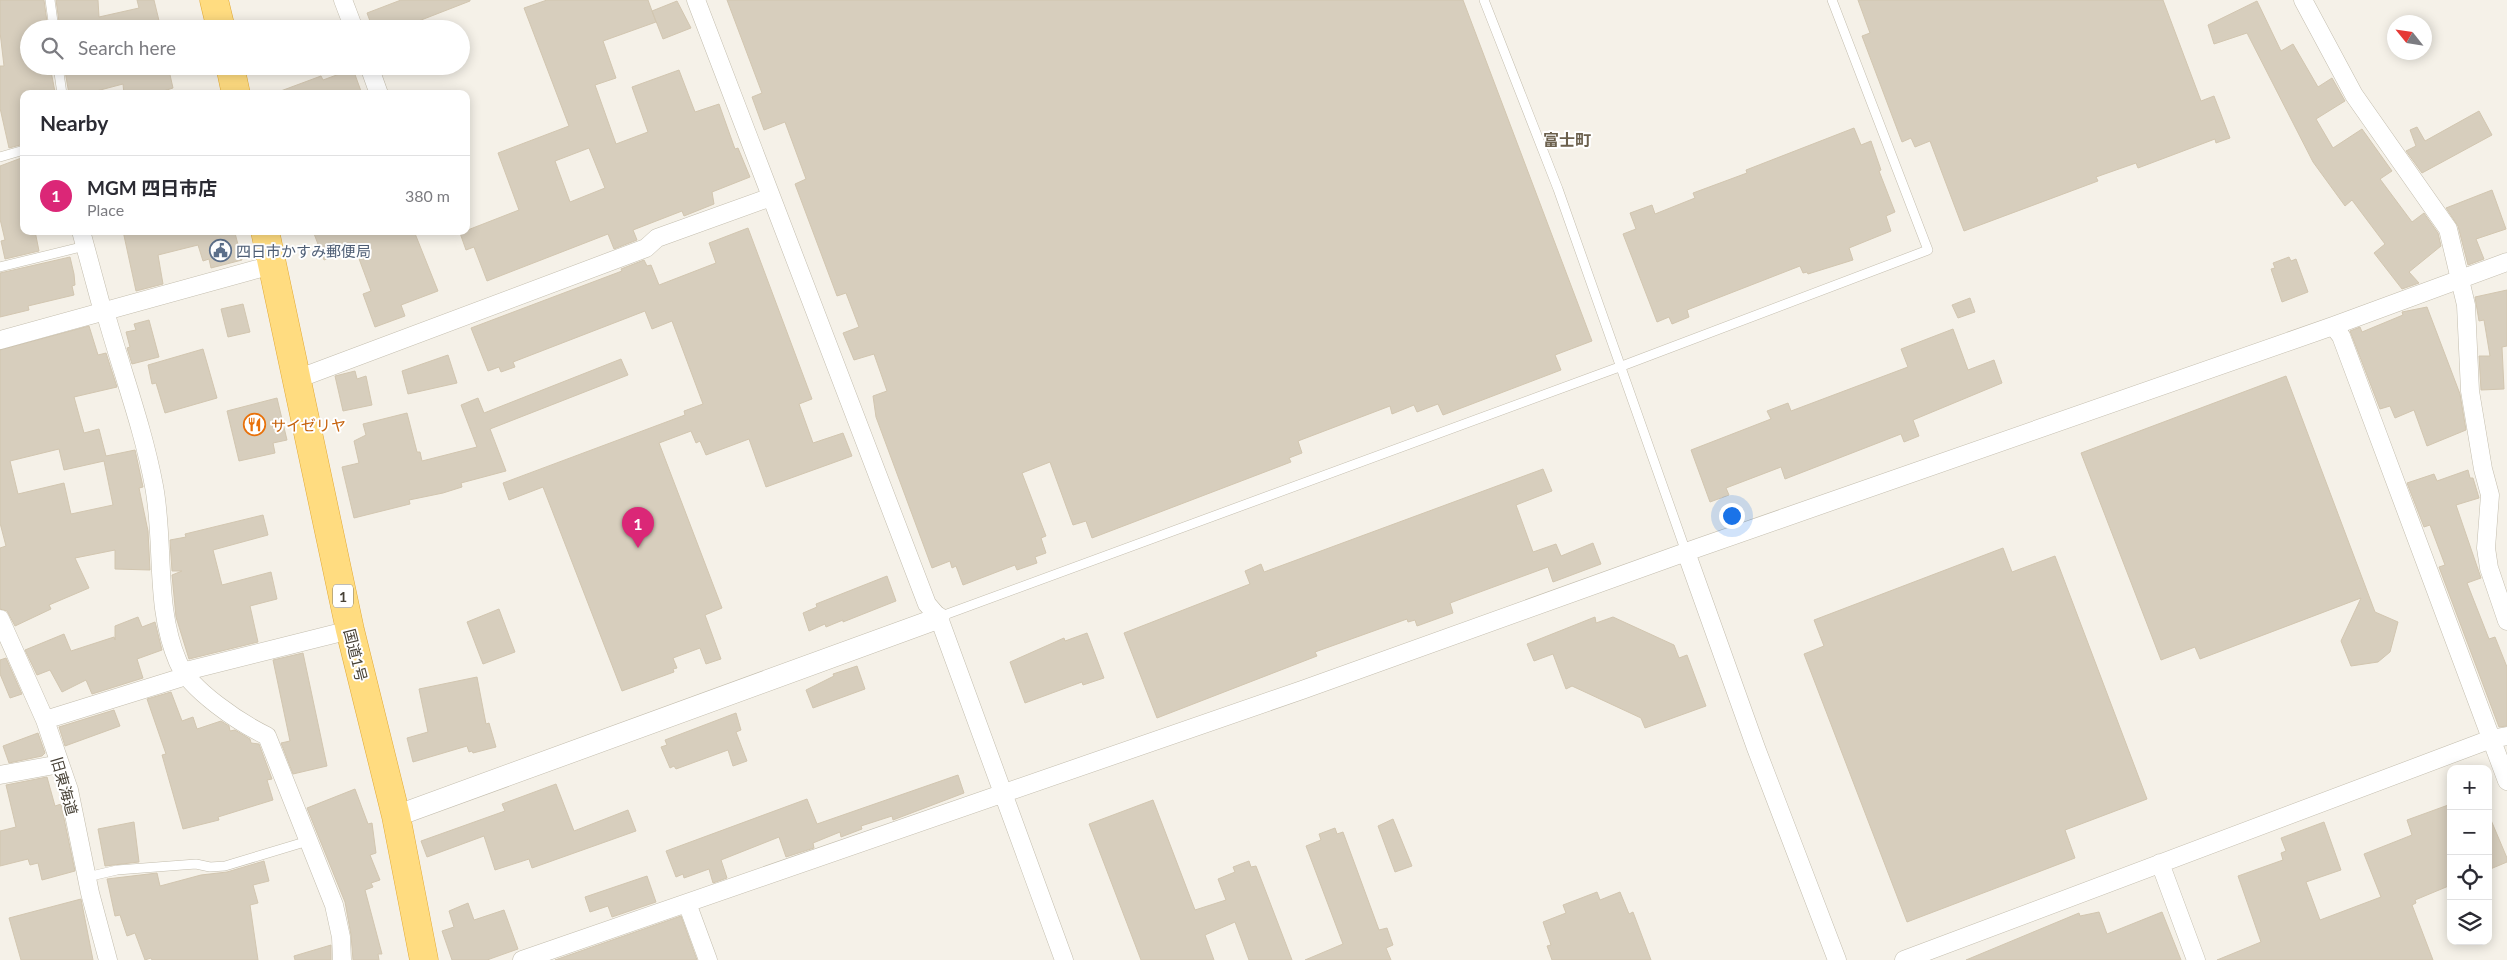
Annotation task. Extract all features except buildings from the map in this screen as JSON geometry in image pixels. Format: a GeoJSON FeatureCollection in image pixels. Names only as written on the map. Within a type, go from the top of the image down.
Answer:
{"type":"FeatureCollection","features":[{"type":"Feature","properties":{"kind":"highway"},"geometry":{"type":"LineString","coordinates":[[214,0],[219,20]]}},
{"type":"Feature","properties":{"kind":"highway"},"geometry":{"type":"LineString","coordinates":[[232,75],[235,90]]}},
{"type":"Feature","properties":{"kind":"highway","name":"国道1号"},"geometry":{"type":"LineString","coordinates":[[266,235],[350,630],[396,816],[424,960]]}},
{"type":"Feature","properties":{"kind":"street"},"geometry":{"type":"LineString","coordinates":[[343,0],[351,20]]}},
{"type":"Feature","properties":{"kind":"street"},"geometry":{"type":"LineString","coordinates":[[696,0],[927,604],[939,618],[1064,960]]}},
{"type":"Feature","properties":{"kind":"street"},"geometry":{"type":"LineString","coordinates":[[2303,0],[2354,95],[2448,229],[2466,305],[2470,391],[2483,469],[2490,495],[2486,548],[2492,581],[2507,622]]}},
{"type":"Feature","properties":{"kind":"street"},"geometry":{"type":"LineString","coordinates":[[372,75],[378,90]]}},
{"type":"Feature","properties":{"kind":"street"},"geometry":{"type":"LineString","coordinates":[[297,378],[637,252],[646,248],[657,238],[771,197]]}},
{"type":"Feature","properties":{"kind":"street"},"geometry":{"type":"LineString","coordinates":[[83,239],[154,485],[160,521],[164,614],[178,662],[186,675],[233,717],[267,736],[334,905],[341,937],[342,960]]}},
{"type":"Feature","properties":{"kind":"street"},"geometry":{"type":"LineString","coordinates":[[522,960],[1302,690],[1686,552],[2333,326],[2507,262]]}},
{"type":"Feature","properties":{"kind":"street"},"geometry":{"type":"LineString","coordinates":[[0,340],[272,265]]}},
{"type":"Feature","properties":{"kind":"street"},"geometry":{"type":"LineString","coordinates":[[2333,326],[2341,336],[2499,738],[2507,780]]}},
{"type":"Feature","properties":{"kind":"street"},"geometry":{"type":"LineString","coordinates":[[1686,552],[1760,758],[1837,960]]}},
{"type":"Feature","properties":{"kind":"street"},"geometry":{"type":"LineString","coordinates":[[396,816],[939,618]]}},
{"type":"Feature","properties":{"kind":"street","name":"旧東海道"},"geometry":{"type":"LineString","coordinates":[[0,619],[44,720],[69,790],[87,877],[108,960]]}},
{"type":"Feature","properties":{"kind":"street"},"geometry":{"type":"LineString","coordinates":[[44,720],[186,675],[190,670],[350,630]]}},
{"type":"Feature","properties":{"kind":"street"},"geometry":{"type":"LineString","coordinates":[[1904,960],[2499,738]]}},
{"type":"Feature","properties":{"kind":"street"},"geometry":{"type":"LineString","coordinates":[[0,775],[60,764]]}},
{"type":"Feature","properties":{"kind":"street"},"geometry":{"type":"LineString","coordinates":[[2160,863],[2196,960]]}},
{"type":"Feature","properties":{"kind":"street"},"geometry":{"type":"LineString","coordinates":[[687,903],[708,960]]}},
{"type":"Feature","properties":{"kind":"lane"},"geometry":{"type":"LineString","coordinates":[[50,0],[53,20]]}},
{"type":"Feature","properties":{"kind":"lane"},"geometry":{"type":"LineString","coordinates":[[1484,0],[1558,190],[1622,366],[1686,552]]}},
{"type":"Feature","properties":{"kind":"lane"},"geometry":{"type":"LineString","coordinates":[[939,618],[1622,366],[1928,250],[1832,0]]}},
{"type":"Feature","properties":{"kind":"lane"},"geometry":{"type":"LineString","coordinates":[[59,75],[61,90]]}},
{"type":"Feature","properties":{"kind":"lane"},"geometry":{"type":"LineString","coordinates":[[0,157],[20,151]]}},
{"type":"Feature","properties":{"kind":"lane"},"geometry":{"type":"LineString","coordinates":[[0,267],[83,239]]}},
{"type":"Feature","properties":{"kind":"lane"},"geometry":{"type":"LineString","coordinates":[[87,877],[117,870],[146,867],[196,864],[210,867],[225,866],[308,841]]}},
{"type":"Feature","properties":{"kind":"place","name":"四日市かすみ郵便局"},"geometry":{"type":"Point","coordinates":[220,251]}},
{"type":"Feature","properties":{"kind":"place","name":"サイゼリヤ"},"geometry":{"type":"Point","coordinates":[255,425]}},
{"type":"Feature","properties":{"kind":"place","name":"MGM 四日市店"},"geometry":{"type":"Point","coordinates":[638,548]}},
{"type":"Feature","properties":{"kind":"district","name":"富士町"},"geometry":{"type":"Point","coordinates":[1567,139]}}]}
